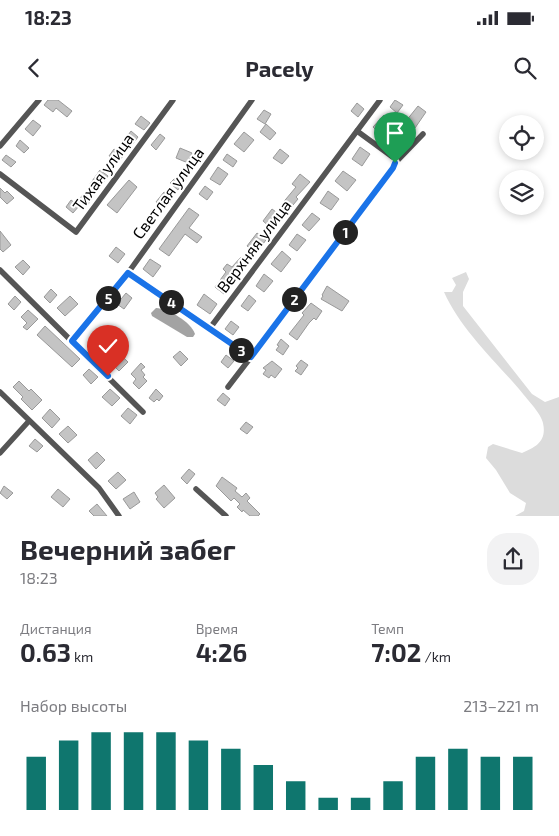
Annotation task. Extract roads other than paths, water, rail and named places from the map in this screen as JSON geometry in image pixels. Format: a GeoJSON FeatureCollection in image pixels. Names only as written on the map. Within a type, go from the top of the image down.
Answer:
{"type":"FeatureCollection","features":[{"type":"Feature","properties":{"kind":"street"},"geometry":{"type":"LineString","coordinates":[[0,146],[39,100]]}},
{"type":"Feature","properties":{"kind":"street","name":"Тихая улица"},"geometry":{"type":"LineString","coordinates":[[0,174],[76,232],[173,100]]}},
{"type":"Feature","properties":{"kind":"street","name":"Светлая улица"},"geometry":{"type":"LineString","coordinates":[[72,341],[128,273],[252,100]]}},
{"type":"Feature","properties":{"kind":"street","name":"Верхняя улица"},"geometry":{"type":"LineString","coordinates":[[210,328],[380,100]]}},
{"type":"Feature","properties":{"kind":"street"},"geometry":{"type":"LineString","coordinates":[[357,131],[394,158],[395,163]]}},
{"type":"Feature","properties":{"kind":"street"},"geometry":{"type":"LineString","coordinates":[[228,387],[395,163],[423,134]]}},
{"type":"Feature","properties":{"kind":"street"},"geometry":{"type":"LineString","coordinates":[[0,270],[143,412]]}},
{"type":"Feature","properties":{"kind":"street"},"geometry":{"type":"LineString","coordinates":[[128,273],[251,357]]}},
{"type":"Feature","properties":{"kind":"street"},"geometry":{"type":"LineString","coordinates":[[0,392],[99,488],[119,516]]}},
{"type":"Feature","properties":{"kind":"street"},"geometry":{"type":"LineString","coordinates":[[0,453],[29,421]]}},
{"type":"Feature","properties":{"kind":"street"},"geometry":{"type":"LineString","coordinates":[[196,489],[226,516]]}}]}
